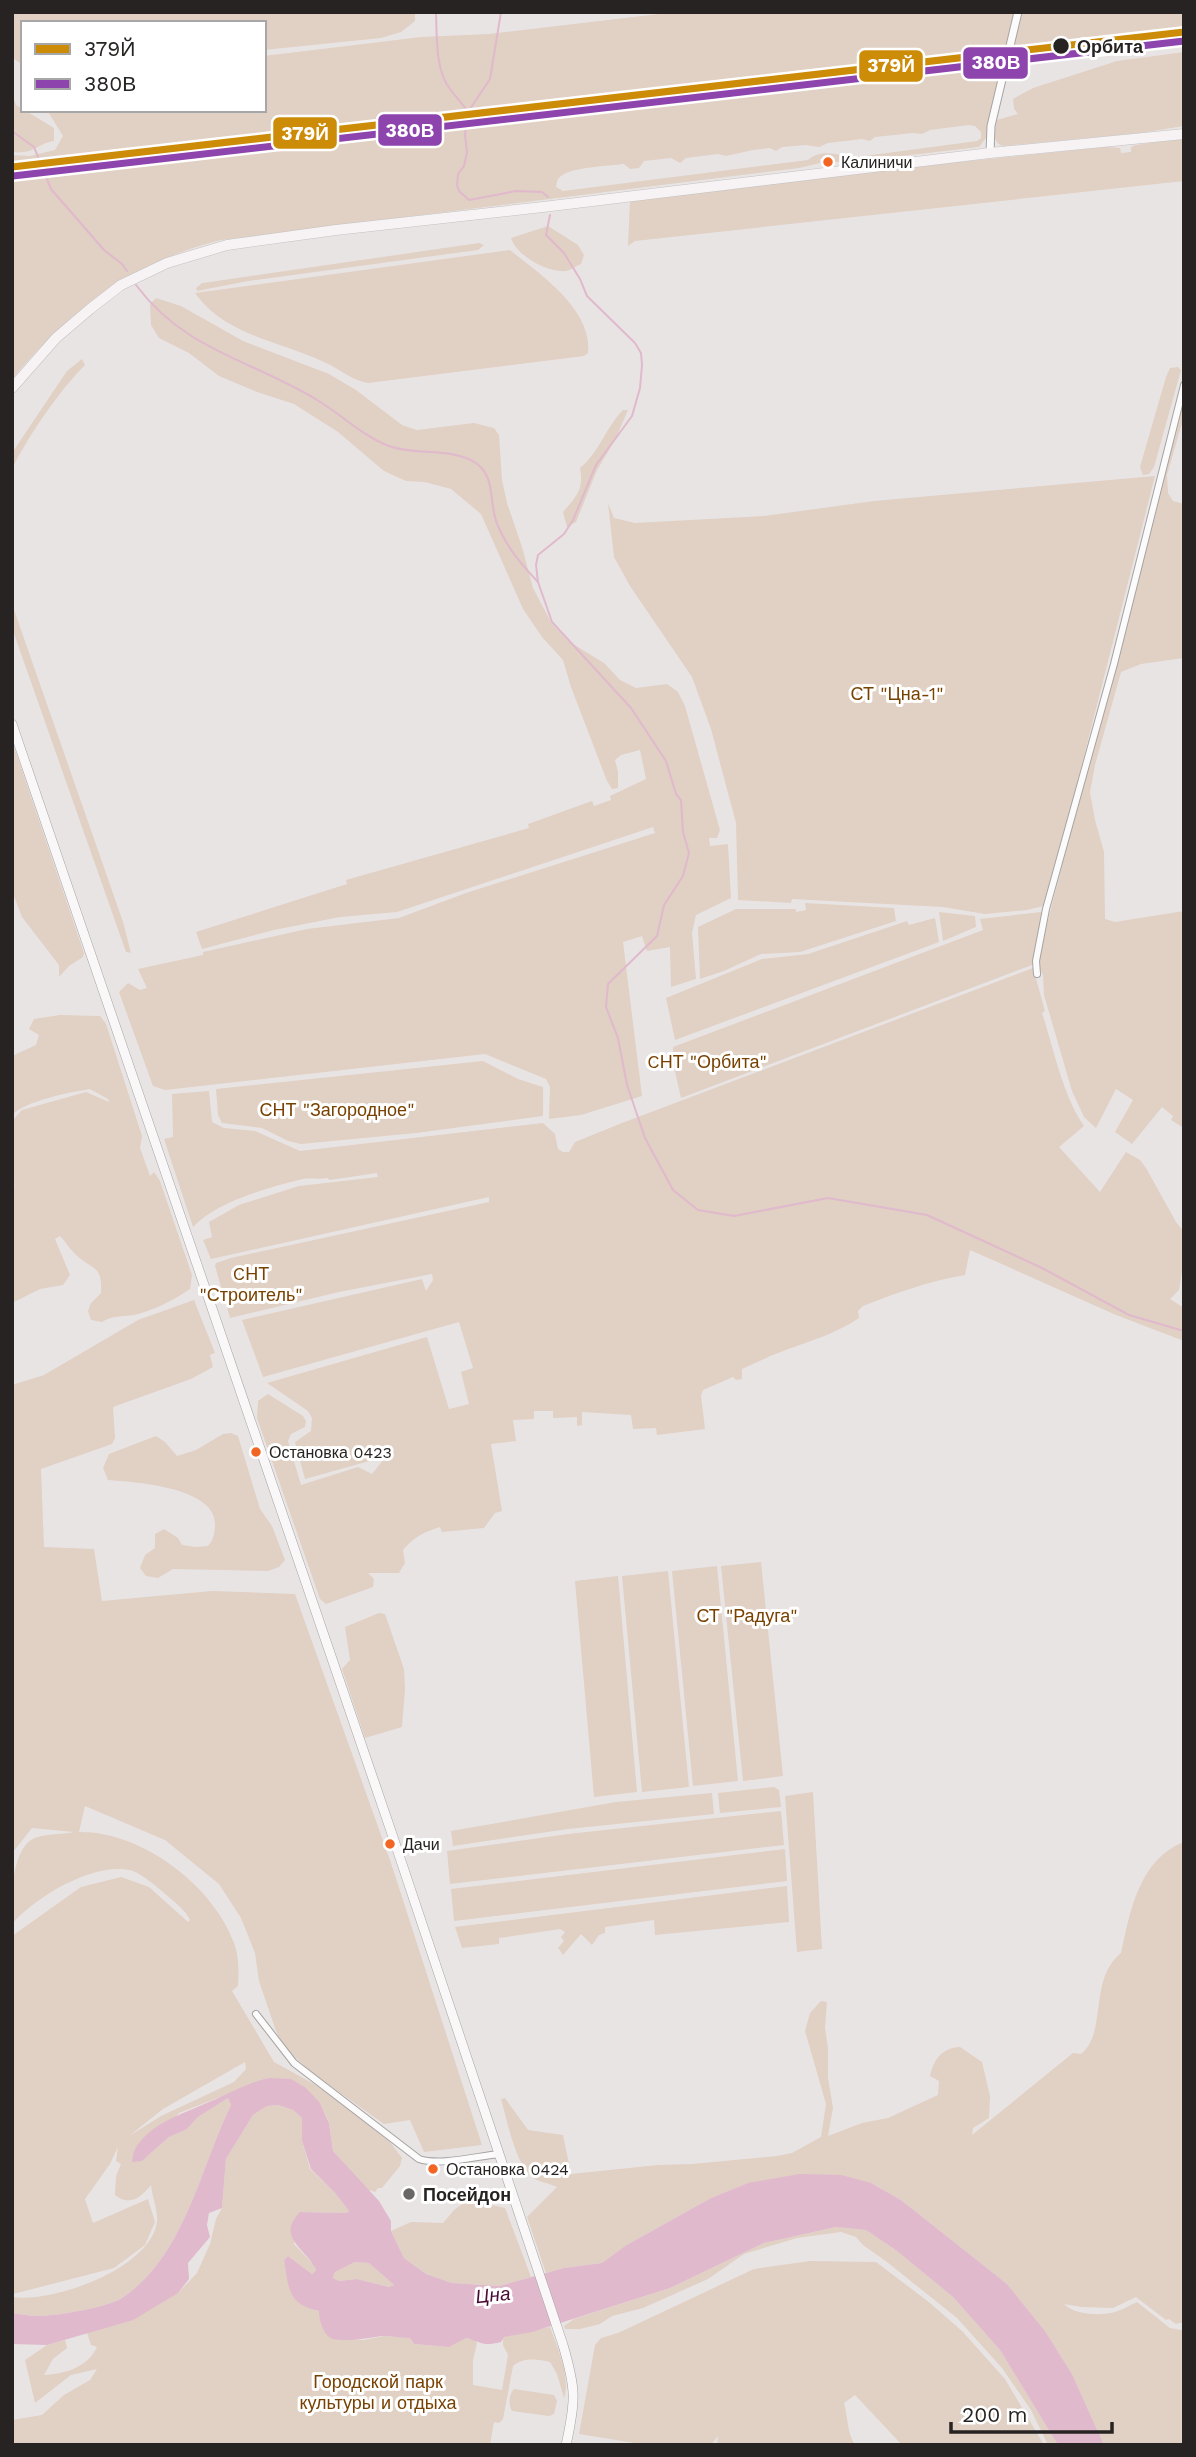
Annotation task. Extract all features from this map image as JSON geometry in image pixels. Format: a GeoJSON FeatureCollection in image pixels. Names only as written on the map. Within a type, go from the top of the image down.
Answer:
{"type":"FeatureCollection","features":[{"type":"Feature","properties":{"kind":"main road"},"geometry":{"type":"LineString","coordinates":[[12,388],[56,338],[121,285],[179,258],[209,249],[264,239],[990,153],[1184,134]]}},
{"type":"Feature","properties":{"kind":"main road"},"geometry":{"type":"LineString","coordinates":[[12,724],[500,2154],[573,2376],[575,2394],[566,2445]]}},
{"type":"Feature","properties":{"kind":"street"},"geometry":{"type":"LineString","coordinates":[[990,153],[991,126],[1018,12]]}},
{"type":"Feature","properties":{"kind":"street"},"geometry":{"type":"LineString","coordinates":[[1037,974],[1035,966],[1046,909],[1116,656],[1184,385]]}},
{"type":"Feature","properties":{"kind":"street"},"geometry":{"type":"LineString","coordinates":[[256,2014],[294,2063],[419,2159],[427,2162],[500,2154]]}},
{"type":"Feature","properties":{"kind":"green space"},"geometry":{"type":"Polygon","coordinates":[[[12,12],[415,12],[415,21],[401,32],[381,38],[266,50],[266,21],[21,21],[21,64],[14,59],[12,12]]]}},
{"type":"Feature","properties":{"kind":"green space"},"geometry":{"type":"Polygon","coordinates":[[[676,12],[1014,12],[1005,51],[12,163],[12,155],[30,156],[55,150],[63,136],[48,112],[266,112],[266,56],[421,37],[489,34],[676,12]]]}},
{"type":"Feature","properties":{"kind":"green space"},"geometry":{"type":"Polygon","coordinates":[[[1020,12],[1184,12],[1184,27],[1012,47],[1020,12]]]}},
{"type":"Feature","properties":{"kind":"green space"},"geometry":{"type":"Polygon","coordinates":[[[1184,52],[1184,126],[1140,133],[1003,146],[995,139],[997,120],[1018,114],[1014,109],[1013,99],[1033,88],[1117,61],[1184,52]]]}},
{"type":"Feature","properties":{"kind":"green space"},"geometry":{"type":"Polygon","coordinates":[[[1004,54],[986,138],[979,147],[843,163],[831,161],[830,158],[820,159],[820,163],[799,168],[221,240],[158,261],[105,292],[57,331],[12,379],[12,168],[1004,54]],[[975,126],[930,130],[922,134],[875,137],[870,141],[862,139],[828,143],[819,147],[806,145],[782,147],[776,151],[770,148],[726,156],[718,154],[686,158],[680,163],[671,158],[644,161],[639,168],[630,169],[624,164],[591,167],[566,173],[559,178],[556,187],[563,191],[808,160],[820,154],[857,157],[977,141],[981,138],[981,132],[975,126]]]}},
{"type":"Feature","properties":{"kind":"green space"},"geometry":{"type":"Polygon","coordinates":[[[12,93],[21,112],[28,112],[54,128],[54,141],[26,152],[12,152],[12,93]]]}},
{"type":"Feature","properties":{"kind":"green space"},"geometry":{"type":"Polygon","coordinates":[[[1184,138],[1184,181],[635,241],[628,246],[630,200],[1106,147],[1120,148],[1121,153],[1131,152],[1131,147],[1136,145],[1184,138]]]}},
{"type":"Feature","properties":{"kind":"green space"},"geometry":{"type":"Polygon","coordinates":[[[548,226],[578,245],[584,255],[581,264],[566,271],[550,269],[533,262],[519,251],[511,238],[548,226]]]}},
{"type":"Feature","properties":{"kind":"green space"},"geometry":{"type":"Polygon","coordinates":[[[479,243],[484,245],[478,250],[248,281],[197,291],[196,288],[202,283],[479,243]]]}},
{"type":"Feature","properties":{"kind":"green space"},"geometry":{"type":"Polygon","coordinates":[[[510,250],[549,282],[573,308],[587,337],[588,353],[584,356],[368,383],[238,328],[222,319],[195,293],[510,250]]]}},
{"type":"Feature","properties":{"kind":"green space"},"geometry":{"type":"Polygon","coordinates":[[[156,298],[181,306],[243,341],[329,374],[356,390],[402,425],[417,430],[474,423],[494,428],[499,435],[502,480],[507,503],[533,588],[552,624],[568,641],[604,663],[620,680],[636,688],[667,684],[678,692],[685,706],[720,830],[717,838],[709,838],[710,846],[728,844],[731,898],[696,915],[692,933],[696,979],[671,987],[670,947],[647,951],[642,936],[623,942],[642,1096],[581,1115],[549,1119],[550,1087],[546,1079],[485,1054],[165,1090],[153,1086],[119,992],[128,983],[140,990],[147,988],[138,969],[307,929],[399,918],[466,893],[655,833],[653,827],[397,912],[340,917],[274,930],[202,949],[196,932],[347,884],[346,880],[529,828],[528,824],[592,801],[594,806],[611,800],[610,796],[646,779],[640,750],[621,755],[615,760],[618,788],[612,789],[607,781],[563,660],[542,637],[523,609],[481,514],[451,489],[425,482],[406,481],[384,471],[338,432],[294,404],[219,376],[189,353],[159,338],[151,325],[150,304],[156,298]]]}},
{"type":"Feature","properties":{"kind":"green space"},"geometry":{"type":"Polygon","coordinates":[[[82,359],[85,365],[45,414],[12,469],[14,450],[67,371],[82,359]]]}},
{"type":"Feature","properties":{"kind":"green space"},"geometry":{"type":"Polygon","coordinates":[[[1178,367],[1181,370],[1154,467],[1149,474],[1143,475],[1140,467],[1166,377],[1170,368],[1178,367]]]}},
{"type":"Feature","properties":{"kind":"green space"},"geometry":{"type":"Polygon","coordinates":[[[1184,394],[1184,416],[1167,475],[1168,493],[1173,501],[1184,504],[1184,658],[1141,664],[1121,672],[1090,792],[1104,852],[1105,919],[1115,922],[1184,911],[1184,1128],[1171,1120],[1173,1116],[1162,1107],[1132,1144],[1115,1132],[1133,1100],[1116,1089],[1096,1128],[1084,1117],[1072,1091],[1044,995],[1043,975],[1037,963],[1184,394]]]}},
{"type":"Feature","properties":{"kind":"green space"},"geometry":{"type":"Polygon","coordinates":[[[623,410],[628,410],[615,440],[597,470],[576,522],[567,527],[563,512],[578,492],[580,468],[623,410]]]}},
{"type":"Feature","properties":{"kind":"green space","name":"СТ \"Цна-1\""},"geometry":{"type":"Polygon","coordinates":[[[1155,476],[1048,898],[1043,906],[985,914],[943,907],[792,899],[791,903],[738,900],[736,823],[711,729],[692,677],[630,586],[614,557],[608,503],[614,518],[635,523],[764,516],[874,501],[1155,476]]]}},
{"type":"Feature","properties":{"kind":"green space"},"geometry":{"type":"Polygon","coordinates":[[[12,604],[123,922],[131,953],[126,952],[12,628],[12,604]]]}},
{"type":"Feature","properties":{"kind":"green space"},"geometry":{"type":"Polygon","coordinates":[[[12,741],[84,953],[83,957],[59,977],[59,965],[22,917],[12,891],[12,741]]]}},
{"type":"Feature","properties":{"kind":"green space"},"geometry":{"type":"Polygon","coordinates":[[[805,903],[894,908],[896,921],[800,952],[761,954],[700,979],[698,927],[736,909],[796,909],[796,912],[806,910],[805,903]]]}},
{"type":"Feature","properties":{"kind":"green space"},"geometry":{"type":"Polygon","coordinates":[[[939,912],[975,916],[976,927],[943,941],[939,912]]]}},
{"type":"Feature","properties":{"kind":"green space","name":"CНТ \"Орбита\""},"geometry":{"type":"Polygon","coordinates":[[[1043,913],[1032,965],[681,1098],[673,1063],[673,1047],[983,930],[980,919],[1043,913]]]}},
{"type":"Feature","properties":{"kind":"green space","name":"CНТ \"Орбита\""},"geometry":{"type":"Polygon","coordinates":[[[935,918],[939,942],[675,1040],[666,998],[762,959],[808,954],[907,921],[909,925],[935,918]]]}},
{"type":"Feature","properties":{"kind":"green space","name":"CНТ \"Строитель\""},"geometry":{"type":"Polygon","coordinates":[[[1033,968],[1045,1011],[1042,1013],[1059,1071],[1084,1126],[1059,1147],[1100,1192],[1126,1152],[1140,1160],[1146,1168],[1184,1232],[1184,1259],[1179,1290],[1170,1299],[1184,1308],[1184,1341],[1116,1315],[970,1250],[965,1275],[913,1288],[863,1306],[858,1311],[859,1318],[840,1329],[742,1369],[742,1379],[736,1380],[733,1377],[703,1390],[701,1396],[705,1429],[657,1435],[656,1428],[633,1429],[631,1415],[582,1412],[582,1425],[577,1426],[577,1417],[553,1418],[553,1411],[534,1411],[534,1419],[513,1420],[516,1441],[491,1444],[502,1511],[495,1513],[484,1528],[442,1532],[440,1527],[429,1531],[415,1538],[403,1550],[405,1563],[399,1573],[368,1573],[374,1579],[373,1587],[326,1604],[320,1599],[257,1418],[258,1401],[268,1394],[303,1416],[306,1421],[305,1427],[291,1434],[288,1441],[301,1485],[358,1467],[372,1474],[392,1449],[373,1460],[305,1479],[295,1442],[311,1431],[312,1418],[308,1411],[267,1383],[427,1337],[449,1409],[469,1404],[461,1372],[473,1368],[459,1322],[263,1377],[242,1320],[422,1279],[426,1291],[433,1280],[432,1274],[339,1292],[230,1318],[216,1263],[489,1202],[489,1197],[211,1259],[203,1240],[212,1237],[209,1222],[239,1205],[299,1186],[378,1177],[377,1173],[286,1183],[228,1203],[193,1227],[164,1139],[173,1137],[172,1094],[209,1091],[212,1122],[224,1128],[255,1131],[300,1151],[543,1123],[555,1134],[558,1149],[569,1152],[575,1142],[622,1123],[1033,968]]]}},
{"type":"Feature","properties":{"kind":"green space"},"geometry":{"type":"Polygon","coordinates":[[[60,1015],[100,1016],[106,1024],[142,1136],[140,1148],[150,1176],[154,1172],[160,1181],[192,1275],[190,1289],[170,1301],[141,1313],[114,1317],[102,1322],[91,1320],[88,1311],[91,1303],[101,1293],[98,1272],[75,1254],[60,1236],[55,1239],[70,1275],[63,1285],[40,1289],[12,1303],[12,1187],[15,1184],[12,1181],[12,1121],[22,1110],[86,1092],[109,1102],[90,1089],[37,1101],[12,1115],[12,1056],[36,1045],[39,1035],[29,1029],[34,1019],[60,1015]]]}},
{"type":"Feature","properties":{"kind":"green space","name":"СНТ \"Загородное\""},"geometry":{"type":"Polygon","coordinates":[[[483,1061],[518,1079],[543,1087],[543,1116],[416,1133],[301,1144],[288,1141],[262,1128],[222,1123],[218,1115],[216,1089],[483,1061]]]}},
{"type":"Feature","properties":{"kind":"green space"},"geometry":{"type":"Polygon","coordinates":[[[194,1300],[215,1353],[210,1355],[213,1367],[191,1379],[113,1407],[115,1438],[112,1444],[41,1469],[44,1547],[94,1549],[102,1601],[212,1591],[295,1594],[391,1863],[482,2145],[424,2152],[410,2120],[384,2124],[312,2073],[284,2047],[276,2031],[259,1981],[255,1953],[241,1918],[219,1884],[165,1840],[85,1806],[79,1832],[103,1834],[150,1851],[172,1865],[210,1901],[236,1948],[238,1986],[232,1991],[274,2062],[314,2084],[348,2108],[390,2142],[402,2158],[400,2166],[382,2188],[375,2192],[366,2189],[333,2151],[329,2122],[320,2103],[269,2078],[179,2113],[142,2161],[169,2137],[187,2129],[198,2117],[228,2098],[231,2105],[188,2209],[161,2259],[144,2280],[122,2298],[95,2308],[39,2316],[12,2313],[12,2297],[51,2294],[74,2288],[119,2268],[144,2245],[114,2268],[13,2294],[12,1936],[81,1887],[121,1877],[149,1887],[188,1922],[190,1920],[178,1905],[145,1878],[133,1871],[118,1869],[102,1871],[67,1883],[35,1903],[12,1924],[14,1879],[24,1847],[41,1836],[74,1832],[32,1828],[13,1852],[12,1860],[12,1385],[44,1375],[138,1320],[194,1300]],[[245,2062],[163,2109],[129,2136],[161,2116],[234,2082],[246,2069],[245,2062]],[[118,2147],[110,2164],[85,2199],[93,2223],[148,2199],[155,2222],[145,2245],[157,2222],[151,2185],[135,2199],[120,2199],[115,2195],[116,2176],[121,2164],[116,2161],[118,2147]]]}},
{"type":"Feature","properties":{"kind":"green space"},"geometry":{"type":"Polygon","coordinates":[[[223,1434],[238,1436],[260,1509],[272,1526],[285,1560],[279,1567],[268,1571],[173,1569],[158,1578],[146,1576],[140,1568],[145,1555],[155,1548],[155,1534],[164,1529],[178,1538],[182,1545],[208,1546],[213,1539],[215,1526],[212,1513],[203,1503],[172,1489],[108,1480],[103,1468],[109,1454],[156,1436],[177,1456],[196,1450],[223,1434]]]}},
{"type":"Feature","properties":{"kind":"green space","name":"СТ \"Радуга\""},"geometry":{"type":"Polygon","coordinates":[[[761,1562],[783,1776],[743,1781],[721,1566],[761,1562]]]}},
{"type":"Feature","properties":{"kind":"green space"},"geometry":{"type":"Polygon","coordinates":[[[717,1566],[738,1781],[693,1786],[672,1571],[717,1566]]]}},
{"type":"Feature","properties":{"kind":"green space"},"geometry":{"type":"Polygon","coordinates":[[[668,1571],[689,1787],[642,1792],[622,1576],[668,1571]]]}},
{"type":"Feature","properties":{"kind":"green space"},"geometry":{"type":"Polygon","coordinates":[[[618,1576],[637,1792],[594,1797],[575,1581],[618,1576]]]}},
{"type":"Feature","properties":{"kind":"green space"},"geometry":{"type":"Polygon","coordinates":[[[379,1613],[385,1614],[404,1669],[402,1727],[365,1738],[342,1669],[350,1660],[345,1627],[379,1613]]]}},
{"type":"Feature","properties":{"kind":"green space"},"geometry":{"type":"Polygon","coordinates":[[[774,1787],[779,1790],[781,1807],[720,1813],[718,1793],[774,1787]]]}},
{"type":"Feature","properties":{"kind":"green space"},"geometry":{"type":"Polygon","coordinates":[[[813,1792],[822,1949],[797,1952],[785,1796],[813,1792]]]}},
{"type":"Feature","properties":{"kind":"green space"},"geometry":{"type":"Polygon","coordinates":[[[712,1793],[714,1814],[568,1829],[453,1846],[451,1831],[616,1802],[712,1793]]]}},
{"type":"Feature","properties":{"kind":"green space"},"geometry":{"type":"Polygon","coordinates":[[[781,1811],[784,1845],[450,1884],[447,1851],[568,1834],[781,1811]]]}},
{"type":"Feature","properties":{"kind":"green space"},"geometry":{"type":"Polygon","coordinates":[[[1184,1842],[1184,2322],[1176,2324],[1166,2320],[1136,2297],[1113,2308],[1064,2304],[1088,2314],[1102,2314],[1118,2311],[1137,2302],[1170,2328],[1184,2328],[1184,2445],[1104,2445],[1072,2374],[1045,2331],[1007,2284],[901,2200],[871,2183],[748,2183],[711,2198],[625,2246],[602,2263],[546,2273],[527,2217],[557,2187],[536,2180],[525,2170],[512,2140],[501,2099],[505,2098],[528,2130],[563,2135],[571,2174],[792,2153],[821,2137],[826,2104],[805,2031],[810,2013],[821,2001],[827,2002],[825,2028],[833,2108],[828,2136],[862,2123],[888,2118],[938,2095],[939,2081],[930,2076],[934,2064],[944,2052],[960,2047],[982,2062],[990,2096],[989,2118],[973,2128],[972,2135],[1073,2053],[1081,2054],[1089,2044],[1094,2033],[1105,1977],[1111,1964],[1121,1953],[1139,1889],[1156,1861],[1184,1842]]]}},
{"type":"Feature","properties":{"kind":"green space"},"geometry":{"type":"Polygon","coordinates":[[[785,1849],[787,1881],[454,1921],[451,1889],[785,1849]]]}},
{"type":"Feature","properties":{"kind":"green space"},"geometry":{"type":"Polygon","coordinates":[[[787,1886],[789,1922],[655,1935],[654,1920],[605,1927],[605,1933],[599,1935],[592,1945],[581,1934],[563,1955],[558,1948],[564,1941],[561,1937],[565,1932],[560,1929],[499,1938],[499,1944],[462,1948],[455,1927],[787,1886]]]}},
{"type":"Feature","properties":{"kind":"green space","name":"Городской парк культуры и отдыха"},"geometry":{"type":"Polygon","coordinates":[[[278,2105],[293,2110],[302,2118],[302,2141],[310,2169],[349,2211],[300,2212],[294,2244],[316,2270],[312,2274],[288,2256],[284,2260],[287,2274],[311,2309],[319,2311],[334,2339],[364,2340],[384,2336],[410,2338],[414,2344],[449,2347],[465,2338],[475,2340],[477,2343],[473,2360],[473,2385],[502,2390],[508,2355],[503,2345],[503,2337],[550,2327],[566,2381],[564,2398],[557,2374],[550,2362],[530,2360],[513,2366],[503,2419],[499,2423],[494,2422],[490,2445],[12,2445],[12,2420],[42,2415],[64,2395],[90,2380],[97,2369],[71,2375],[35,2403],[25,2360],[47,2345],[65,2340],[67,2348],[53,2359],[44,2375],[75,2368],[88,2360],[97,2347],[91,2345],[87,2333],[178,2293],[197,2273],[210,2244],[216,2219],[222,2208],[226,2159],[253,2115],[267,2106],[278,2105]]]}},
{"type":"Feature","properties":{"kind":"green space"},"geometry":{"type":"Polygon","coordinates":[[[468,2200],[505,2208],[531,2277],[499,2286],[452,2283],[426,2274],[404,2258],[391,2231],[411,2222],[443,2223],[454,2210],[468,2200]]]}},
{"type":"Feature","properties":{"kind":"green space"},"geometry":{"type":"Polygon","coordinates":[[[836,2227],[866,2230],[897,2251],[953,2297],[1000,2350],[1058,2445],[1048,2445],[1031,2410],[1002,2368],[957,2318],[856,2237],[841,2232],[797,2238],[744,2254],[708,2279],[643,2308],[612,2316],[600,2324],[580,2329],[565,2329],[564,2326],[574,2319],[670,2288],[764,2243],[836,2227]]]}},
{"type":"Feature","properties":{"kind":"green space"},"geometry":{"type":"Polygon","coordinates":[[[810,2261],[876,2262],[930,2303],[962,2331],[1005,2379],[1044,2445],[902,2445],[855,2395],[844,2403],[855,2445],[717,2445],[718,2436],[711,2445],[647,2445],[579,2434],[595,2345],[601,2338],[618,2333],[754,2269],[810,2261]]]}},
{"type":"Feature","properties":{"kind":"green space"},"geometry":{"type":"Polygon","coordinates":[[[355,2262],[369,2263],[394,2285],[389,2287],[357,2279],[339,2281],[333,2278],[335,2272],[355,2262]]]}},
{"type":"Feature","properties":{"kind":"green space"},"geometry":{"type":"Polygon","coordinates":[[[514,2389],[554,2395],[557,2401],[554,2414],[549,2416],[512,2411],[510,2400],[514,2389]]]}},
{"type":"Feature","properties":{"kind":"water","name":"Цна"},"geometry":{"type":"Polygon","coordinates":[[[269,2078],[291,2079],[306,2088],[320,2103],[329,2123],[333,2151],[379,2201],[391,2221],[391,2231],[404,2258],[426,2274],[452,2283],[499,2286],[564,2268],[602,2263],[625,2246],[711,2198],[748,2183],[800,2174],[841,2175],[871,2183],[901,2200],[1007,2284],[1045,2331],[1072,2374],[1104,2445],[1058,2445],[1000,2350],[953,2297],[897,2251],[866,2230],[836,2227],[764,2243],[670,2288],[532,2332],[504,2337],[501,2342],[490,2344],[466,2338],[449,2347],[414,2344],[410,2338],[389,2336],[333,2339],[324,2331],[319,2311],[301,2304],[291,2293],[284,2260],[288,2256],[312,2274],[316,2270],[292,2236],[293,2221],[300,2212],[349,2211],[311,2169],[302,2141],[302,2118],[293,2110],[278,2105],[267,2106],[253,2115],[226,2159],[222,2208],[209,2213],[207,2225],[210,2237],[188,2263],[189,2279],[178,2293],[133,2320],[47,2345],[12,2344],[12,2313],[47,2316],[95,2308],[122,2298],[144,2280],[176,2235],[188,2209],[231,2105],[228,2098],[198,2117],[187,2129],[169,2137],[142,2161],[132,2162],[136,2147],[153,2129],[169,2120],[269,2078]],[[355,2262],[335,2272],[333,2278],[339,2281],[357,2279],[389,2287],[394,2285],[369,2263],[355,2262]]]}},
{"type":"Feature","properties":{"kind":"waterway"},"geometry":{"type":"LineString","coordinates":[[436,12],[442,72],[450,89],[468,111]]}},
{"type":"Feature","properties":{"kind":"waterway"},"geometry":{"type":"LineString","coordinates":[[501,12],[490,79],[468,112],[465,135],[467,152],[464,166],[458,174],[457,185],[459,191],[469,200],[516,191],[542,192],[548,197]]}},
{"type":"Feature","properties":{"kind":"waterway"},"geometry":{"type":"LineString","coordinates":[[12,131],[34,147],[51,189],[104,250],[127,271]]}},
{"type":"Feature","properties":{"kind":"waterway"},"geometry":{"type":"LineString","coordinates":[[550,215],[546,235],[564,253],[587,296],[635,343],[641,353],[640,388],[632,416],[596,465],[573,520],[564,534],[538,555],[536,565],[538,582],[552,622],[631,708],[666,761],[676,794],[681,800],[683,832],[689,853],[683,876],[664,905],[657,936],[608,984],[606,1007],[618,1038],[627,1085],[645,1138],[673,1190],[698,1210],[734,1216],[828,1198],[927,1215],[1042,1268],[1129,1315],[1184,1331]]}},
{"type":"Feature","properties":{"kind":"waterway"},"geometry":{"type":"LineString","coordinates":[[136,285],[155,307],[198,340],[293,386],[379,442],[411,451],[456,455],[476,463],[487,476],[495,518],[506,542],[538,582]]}},
{"type":"Feature","properties":{"kind":"transit line","name":"379Й"},"geometry":{"type":"LineString","coordinates":[[12,167],[1184,32]]}},
{"type":"Feature","properties":{"kind":"transit line","name":"380В"},"geometry":{"type":"LineString","coordinates":[[13,176],[1184,41]]}},
{"type":"Feature","properties":{"kind":"place","name":"Орбита"},"geometry":{"type":"Point","coordinates":[1061,46]}},
{"type":"Feature","properties":{"kind":"place","name":"Калиничи"},"geometry":{"type":"Point","coordinates":[828,162]}},
{"type":"Feature","properties":{"kind":"place","name":"Остановка 0423"},"geometry":{"type":"Point","coordinates":[256,1452]}},
{"type":"Feature","properties":{"kind":"place","name":"Дачи"},"geometry":{"type":"Point","coordinates":[390,1844]}},
{"type":"Feature","properties":{"kind":"place","name":"Остановка 0424"},"geometry":{"type":"Point","coordinates":[433,2169]}},
{"type":"Feature","properties":{"kind":"place","name":"Посейдон"},"geometry":{"type":"Point","coordinates":[409,2194]}}]}
